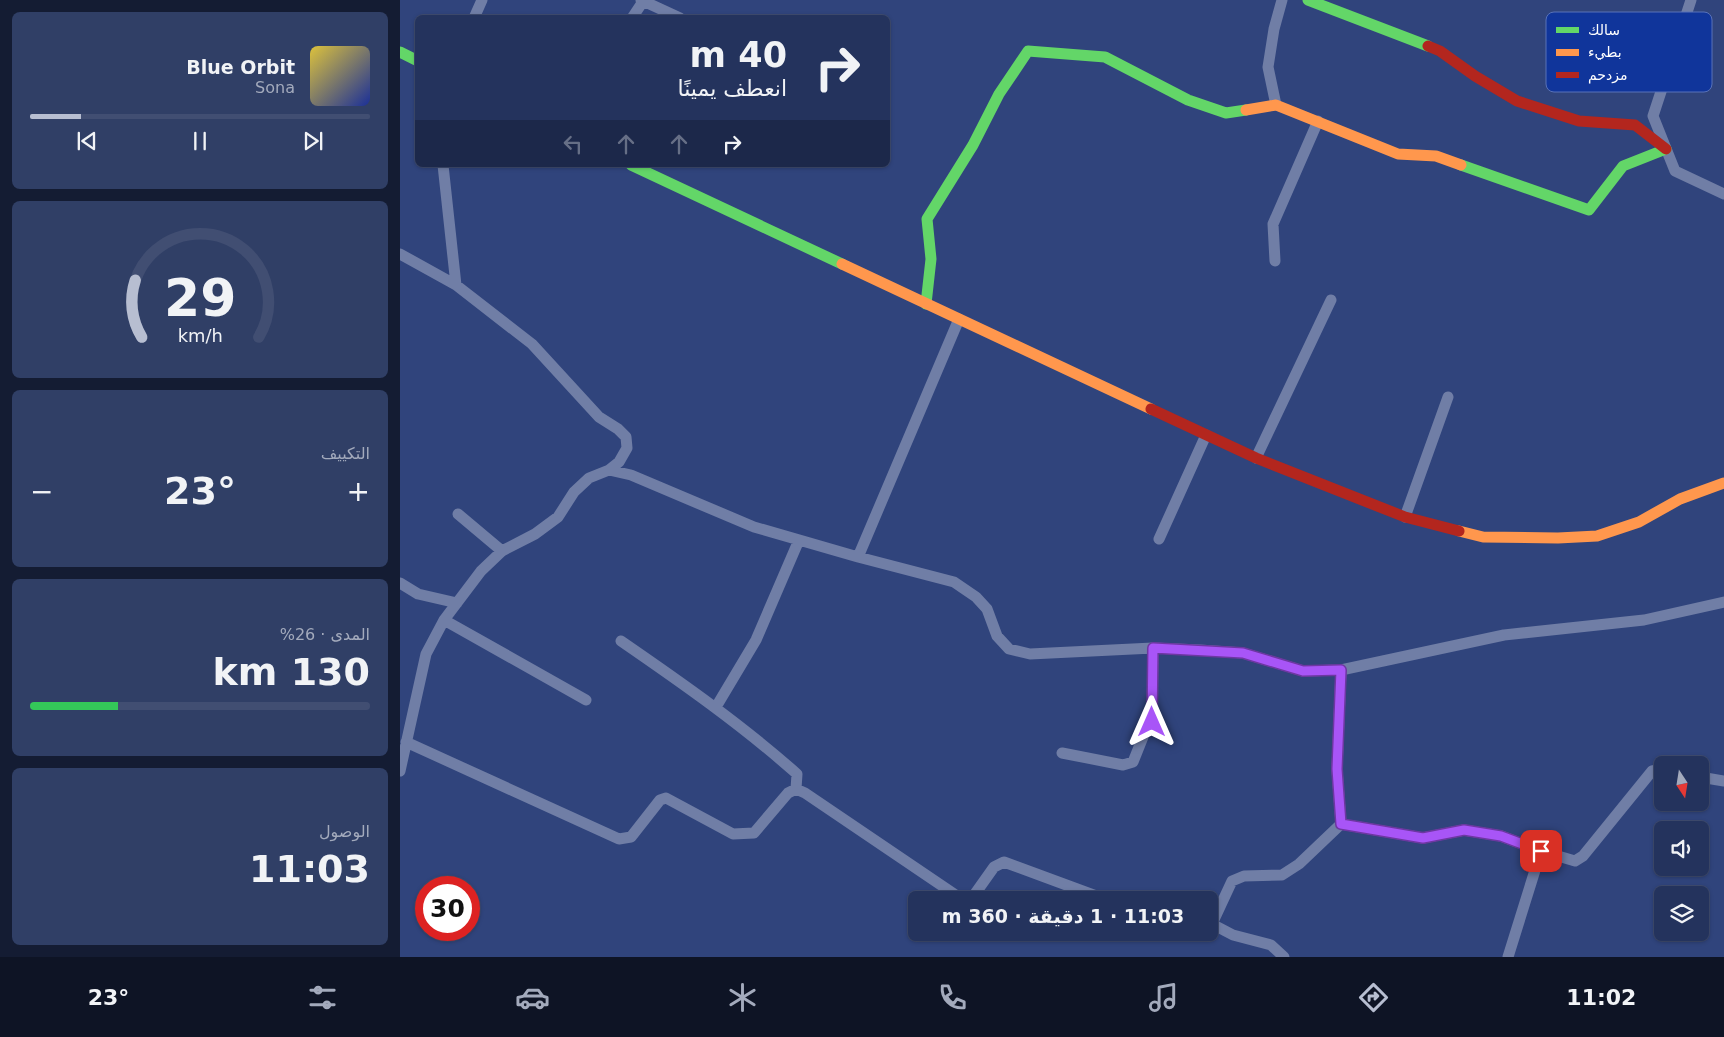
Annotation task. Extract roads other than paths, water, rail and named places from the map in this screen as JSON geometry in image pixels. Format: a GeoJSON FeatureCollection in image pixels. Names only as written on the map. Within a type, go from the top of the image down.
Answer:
{"type":"FeatureCollection","features":[{"type":"Feature","properties":{"kind":"street"},"geometry":{"type":"LineString","coordinates":[[475,15],[482,0]]}},
{"type":"Feature","properties":{"kind":"street"},"geometry":{"type":"LineString","coordinates":[[634,15],[642,0],[674,15]]}},
{"type":"Feature","properties":{"kind":"street"},"geometry":{"type":"LineString","coordinates":[[1276,105],[1268,67],[1274,29],[1282,0]]}},
{"type":"Feature","properties":{"kind":"street"},"geometry":{"type":"LineString","coordinates":[[1308,0],[1440,51],[1475,76],[1517,101],[1579,121],[1635,125],[1667,150]]}},
{"type":"Feature","properties":{"kind":"street"},"geometry":{"type":"LineString","coordinates":[[1687,12],[1691,0]]}},
{"type":"Feature","properties":{"kind":"street"},"geometry":{"type":"LineString","coordinates":[[926,304],[931,259],[927,219],[973,145],[999,94],[1028,51],[1106,57],[1188,100],[1226,113],[1276,105],[1318,120],[1398,154],[1436,156],[1589,210],[1623,166],[1667,150]]}},
{"type":"Feature","properties":{"kind":"street"},"geometry":{"type":"LineString","coordinates":[[400,52],[415,60]]}},
{"type":"Feature","properties":{"kind":"street"},"geometry":{"type":"LineString","coordinates":[[1661,92],[1653,116],[1675,171],[1724,194]]}},
{"type":"Feature","properties":{"kind":"street"},"geometry":{"type":"LineString","coordinates":[[1275,261],[1273,224],[1318,120]]}},
{"type":"Feature","properties":{"kind":"street"},"geometry":{"type":"LineString","coordinates":[[443,167],[456,285]]}},
{"type":"Feature","properties":{"kind":"street"},"geometry":{"type":"LineString","coordinates":[[635,167],[1256,458],[1405,517],[1483,537],[1558,538],[1597,536],[1639,522],[1680,499],[1724,483]]}},
{"type":"Feature","properties":{"kind":"street"},"geometry":{"type":"LineString","coordinates":[[400,254],[456,285],[532,344],[599,417],[618,429],[626,437],[627,448],[619,462],[609,470],[589,478],[579,487],[558,517],[535,534],[502,551],[481,571],[444,620],[426,654],[400,771]]}},
{"type":"Feature","properties":{"kind":"street"},"geometry":{"type":"LineString","coordinates":[[1256,458],[1331,300]]}},
{"type":"Feature","properties":{"kind":"street"},"geometry":{"type":"LineString","coordinates":[[858,558],[959,319]]}},
{"type":"Feature","properties":{"kind":"street"},"geometry":{"type":"LineString","coordinates":[[1405,517],[1448,397]]}},
{"type":"Feature","properties":{"kind":"street"},"geometry":{"type":"LineString","coordinates":[[1159,539],[1206,435]]}},
{"type":"Feature","properties":{"kind":"street"},"geometry":{"type":"LineString","coordinates":[[609,470],[631,475],[754,527],[858,558],[954,582],[976,597],[987,609],[997,636],[1009,649],[1030,654],[1153,648],[1243,653],[1303,671],[1341,670],[1504,635],[1644,620],[1724,602]]}},
{"type":"Feature","properties":{"kind":"street"},"geometry":{"type":"LineString","coordinates":[[458,514],[502,551]]}},
{"type":"Feature","properties":{"kind":"street"},"geometry":{"type":"LineString","coordinates":[[716,707],[756,640],[799,540]]}},
{"type":"Feature","properties":{"kind":"street"},"geometry":{"type":"LineString","coordinates":[[400,583],[418,594],[457,603]]}},
{"type":"Feature","properties":{"kind":"street"},"geometry":{"type":"LineString","coordinates":[[444,620],[586,700]]}},
{"type":"Feature","properties":{"kind":"street"},"geometry":{"type":"LineString","coordinates":[[621,641],[716,707],[758,740],[797,774],[796,789]]}},
{"type":"Feature","properties":{"kind":"street"},"geometry":{"type":"LineString","coordinates":[[1062,753],[1123,765],[1133,762],[1152,722],[1153,648]]}},
{"type":"Feature","properties":{"kind":"street"},"geometry":{"type":"LineString","coordinates":[[1218,908],[1232,881],[1244,876],[1282,875],[1300,864],[1341,824],[1337,769],[1341,670]]}},
{"type":"Feature","properties":{"kind":"street"},"geometry":{"type":"LineString","coordinates":[[406,742],[619,839],[631,836],[660,800],[666,798],[733,834],[754,833],[788,793],[796,789]]}},
{"type":"Feature","properties":{"kind":"street"},"geometry":{"type":"LineString","coordinates":[[1341,824],[1423,838],[1464,830],[1501,836],[1575,861],[1583,856],[1654,771]]}},
{"type":"Feature","properties":{"kind":"street"},"geometry":{"type":"LineString","coordinates":[[1709,778],[1724,781]]}},
{"type":"Feature","properties":{"kind":"street"},"geometry":{"type":"LineString","coordinates":[[796,789],[805,793],[950,891]]}},
{"type":"Feature","properties":{"kind":"street"},"geometry":{"type":"LineString","coordinates":[[1508,957],[1541,851]]}},
{"type":"Feature","properties":{"kind":"street"},"geometry":{"type":"LineString","coordinates":[[977,891],[994,867],[1004,862],[1083,891]]}},
{"type":"Feature","properties":{"kind":"street"},"geometry":{"type":"LineString","coordinates":[[1218,928],[1233,935],[1271,945],[1284,957]]}}]}
